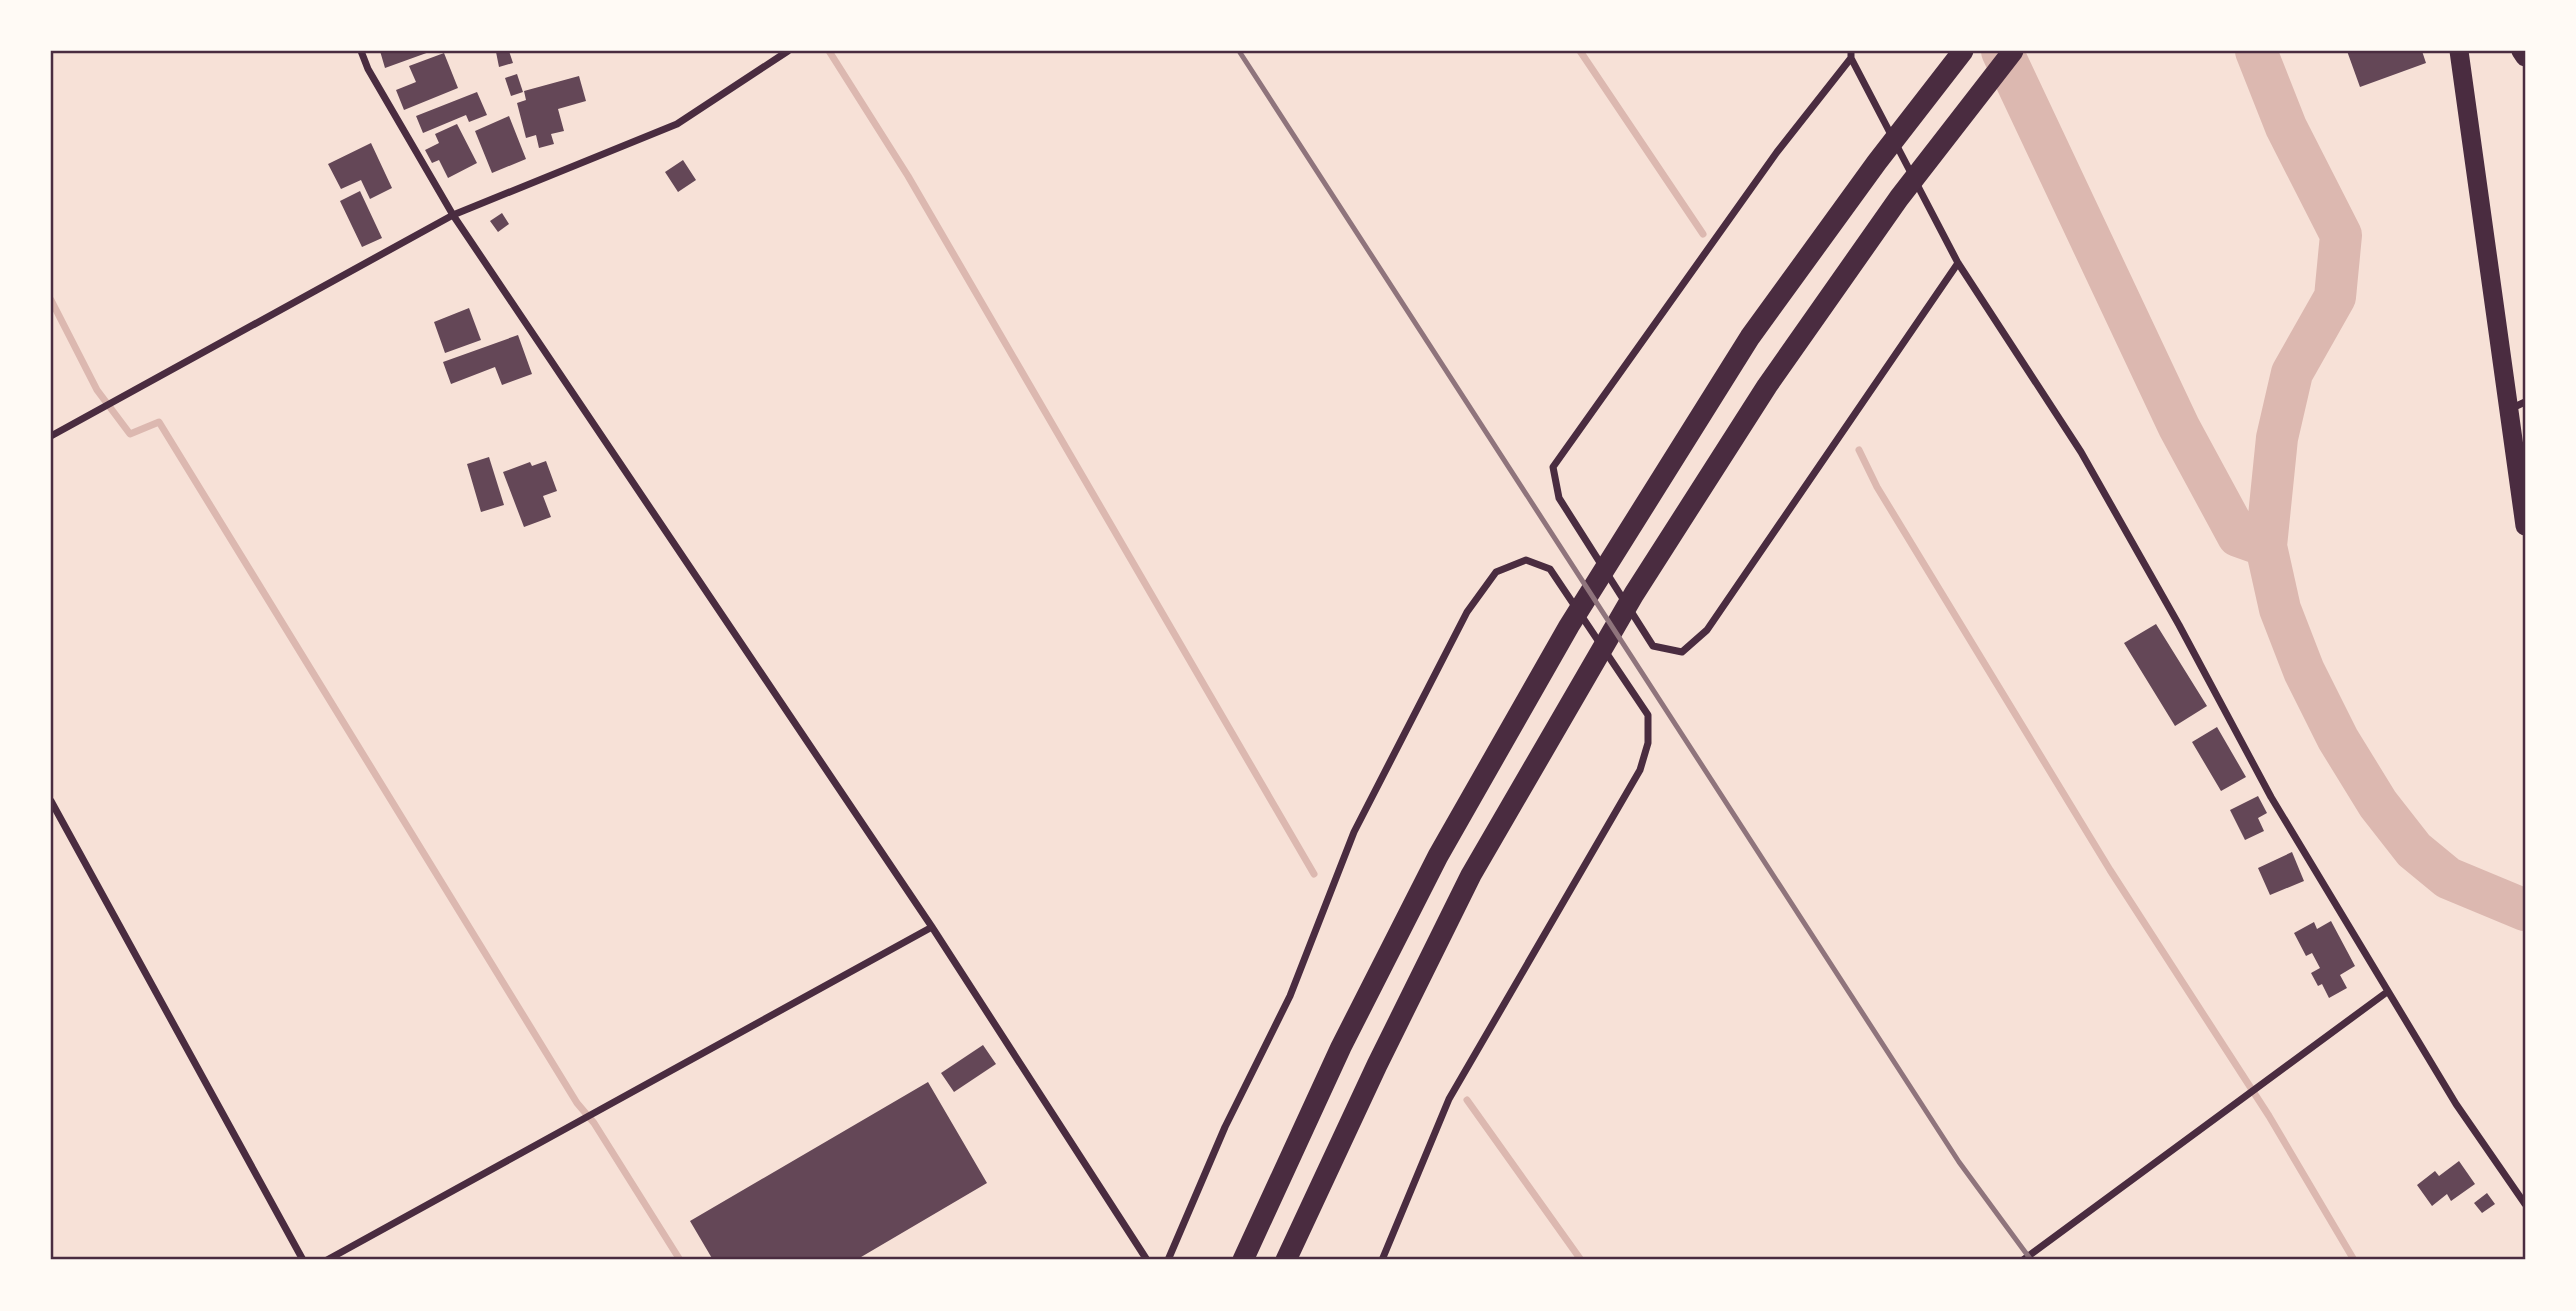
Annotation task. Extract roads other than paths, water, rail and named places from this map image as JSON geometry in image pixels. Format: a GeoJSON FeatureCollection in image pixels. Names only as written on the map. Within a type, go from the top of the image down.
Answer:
{"type":"FeatureCollection","features":[{"type":"Feature","properties":{"kind":"highway"},"geometry":{"type":"LineString","coordinates":[[1243,1260],[1341,1047],[1426,880],[1569,625],[1750,337],[1877,162],[1963,51]]}},
{"type":"Feature","properties":{"kind":"highway"},"geometry":{"type":"LineString","coordinates":[[1286,1260],[1377,1065],[1471,875],[1634,594],[1767,386],[1899,198],[2013,51]]}},
{"type":"Feature","properties":{"kind":"highway"},"geometry":{"type":"LineString","coordinates":[[2459,51],[2517,406],[2525,526]]}},
{"type":"Feature","properties":{"kind":"highway"},"geometry":{"type":"LineString","coordinates":[[2521,51],[2525,57]]}},
{"type":"Feature","properties":{"kind":"street"},"geometry":{"type":"LineString","coordinates":[[361,51],[368,69],[453,215],[932,927],[1147,1260]]}},
{"type":"Feature","properties":{"kind":"street"},"geometry":{"type":"LineString","coordinates":[[51,436],[453,215],[677,124],[788,51]]}},
{"type":"Feature","properties":{"kind":"street"},"geometry":{"type":"LineString","coordinates":[[1958,263],[1707,631],[1682,652],[1653,646],[1559,498],[1553,467],[1777,152],[1851,54],[1958,263],[2081,452],[2179,625],[2271,797],[2387,992],[2456,1104],[2525,1204]]}},
{"type":"Feature","properties":{"kind":"street"},"geometry":{"type":"LineString","coordinates":[[1168,1260],[1224,1127],[1290,996],[1354,832],[1467,612],[1496,572],[1526,560],[1550,569],[1648,715],[1647,743],[1640,770],[1450,1099],[1382,1260]]}},
{"type":"Feature","properties":{"kind":"street"},"geometry":{"type":"LineString","coordinates":[[51,801],[303,1260]]}},
{"type":"Feature","properties":{"kind":"street"},"geometry":{"type":"LineString","coordinates":[[327,1260],[932,927]]}},
{"type":"Feature","properties":{"kind":"street"},"geometry":{"type":"LineString","coordinates":[[2023,1260],[2387,992]]}},
{"type":"Feature","properties":{"kind":"waterway"},"geometry":{"type":"LineString","coordinates":[[829,51],[908,176],[1314,874]]}},
{"type":"Feature","properties":{"kind":"waterway"},"geometry":{"type":"LineString","coordinates":[[1580,51],[1703,234]]}},
{"type":"Feature","properties":{"kind":"waterway"},"geometry":{"type":"LineString","coordinates":[[2002,51],[2179,427],[2238,536],[2266,546]]}},
{"type":"Feature","properties":{"kind":"waterway"},"geometry":{"type":"LineString","coordinates":[[2256,51],[2286,127],[2341,235],[2335,297],[2292,373],[2277,438],[2266,546],[2280,609],[2304,671],[2338,739],[2378,804],[2414,850],[2448,878],[2525,910]]}},
{"type":"Feature","properties":{"kind":"waterway"},"geometry":{"type":"LineString","coordinates":[[51,300],[97,390],[130,434],[159,422],[577,1103],[594,1123],[680,1260]]}},
{"type":"Feature","properties":{"kind":"waterway"},"geometry":{"type":"LineString","coordinates":[[1859,450],[1877,487],[2110,870],[2269,1116],[2354,1260]]}},
{"type":"Feature","properties":{"kind":"waterway"},"geometry":{"type":"LineString","coordinates":[[1467,1100],[1581,1260]]}},
{"type":"Feature","properties":{"kind":"railway"},"geometry":{"type":"LineString","coordinates":[[1239,51],[1959,1162],[2031,1260]]}}]}
